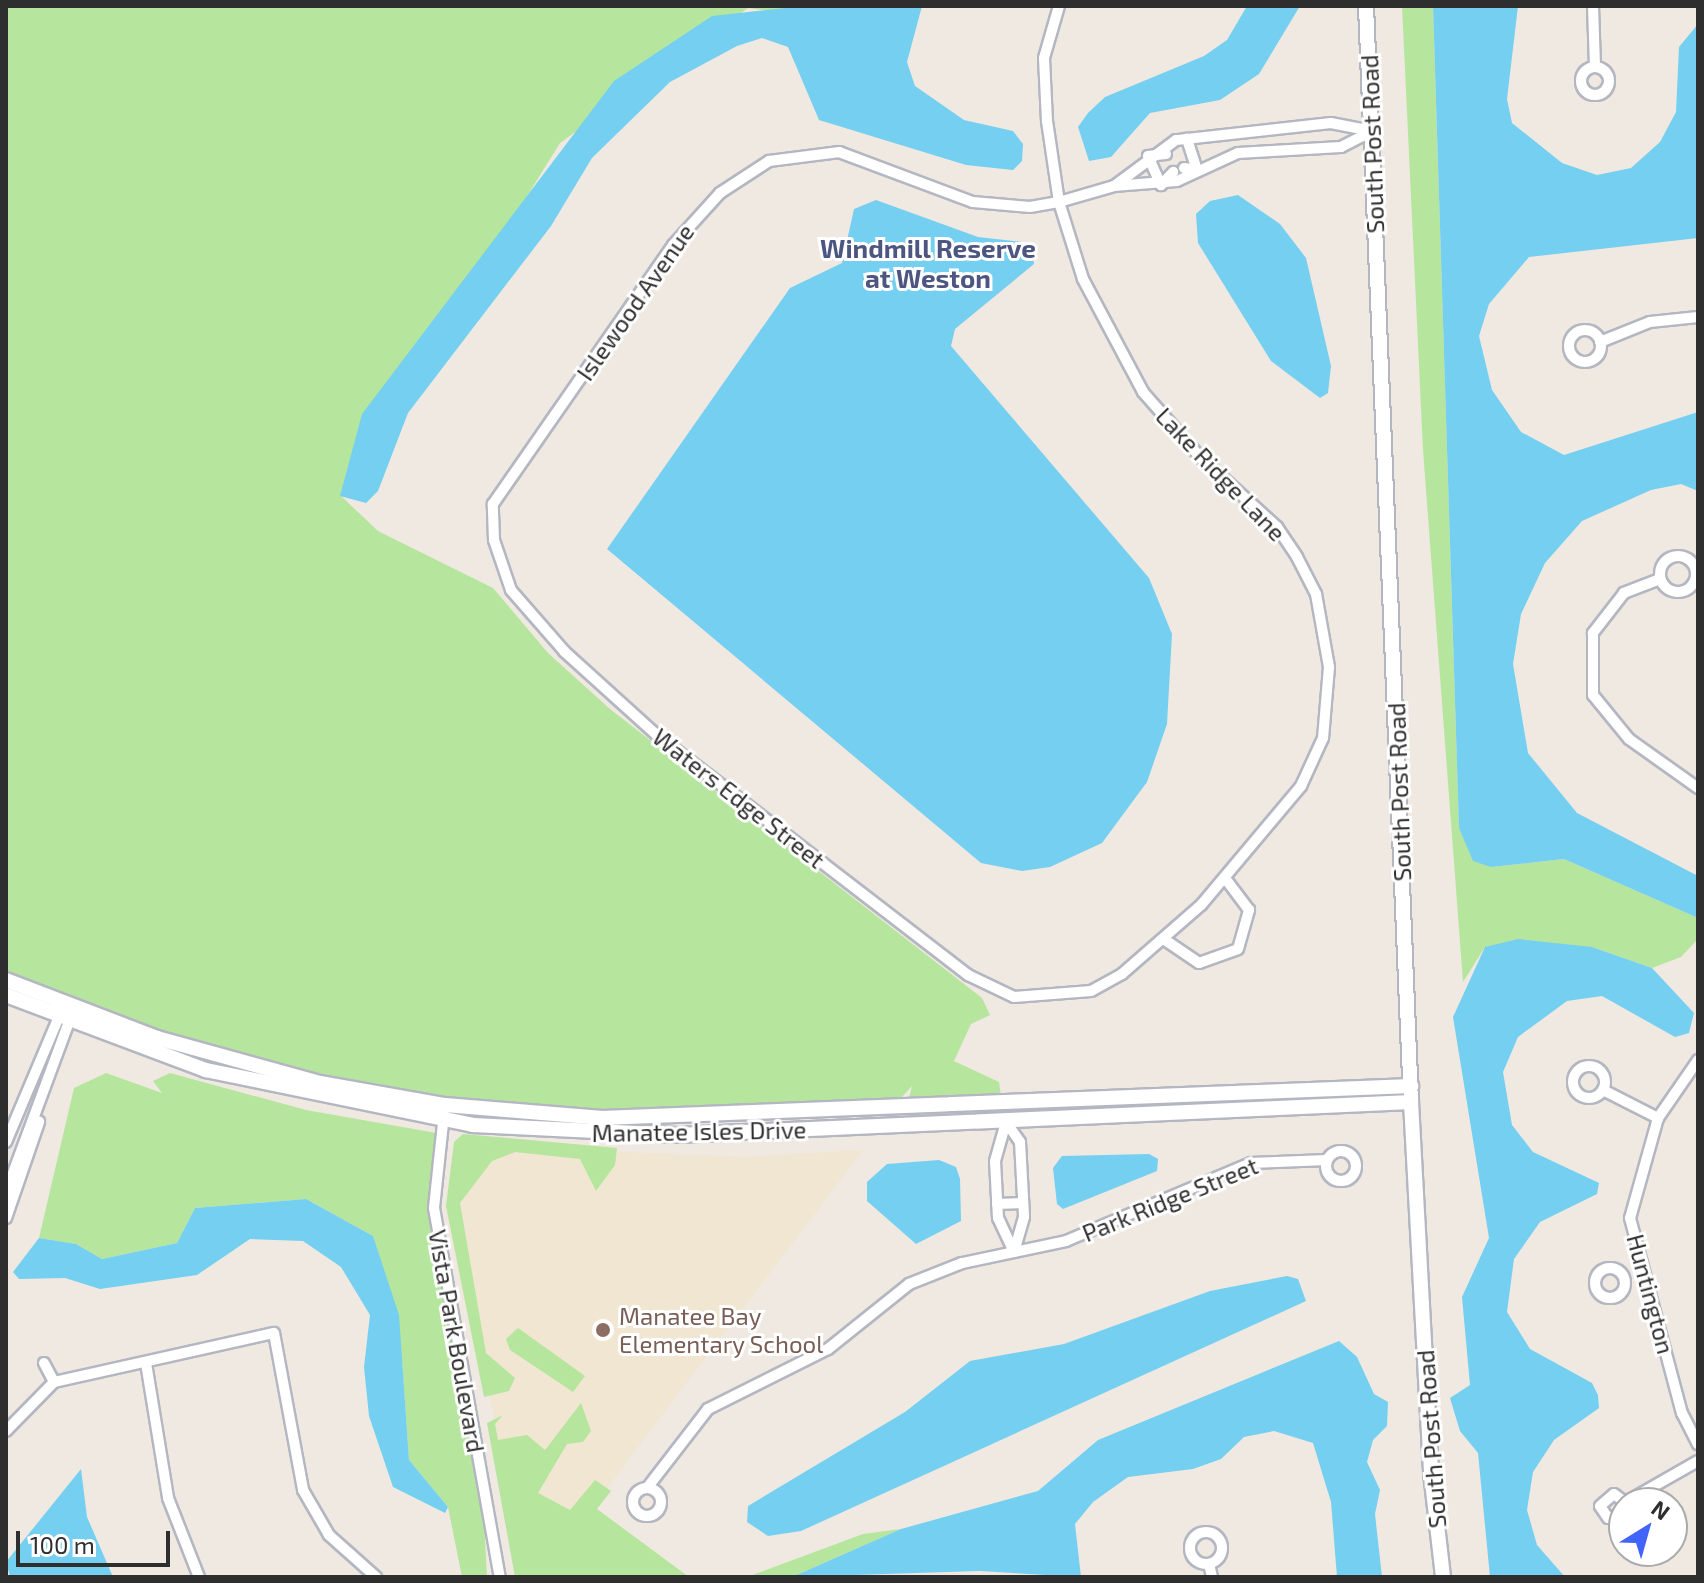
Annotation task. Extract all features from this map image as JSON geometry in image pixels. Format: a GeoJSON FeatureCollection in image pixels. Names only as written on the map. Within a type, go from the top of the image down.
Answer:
{"type":"FeatureCollection","features":[{"type":"Feature","properties":{"kind":"street","name":"Lake Ridge Lane"},"geometry":{"type":"LineString","coordinates":[[1014,997],[1091,991],[1165,940],[1225,878],[1301,786],[1323,738],[1326,631],[1316,594],[1277,527],[1201,458],[1143,392],[1083,279],[1059,202],[1044,58],[1059,6]]}},
{"type":"Feature","properties":{"kind":"street","name":"South Post Road"},"geometry":{"type":"LineString","coordinates":[[1366,6],[1411,1102],[1431,1473],[1443,1577]]}},
{"type":"Feature","properties":{"kind":"street"},"geometry":{"type":"LineString","coordinates":[[1593,6],[1595,67]]}},
{"type":"Feature","properties":{"kind":"street"},"geometry":{"type":"LineString","coordinates":[[1114,186],[1148,156],[1187,139],[1331,123],[1372,131]]}},
{"type":"Feature","properties":{"kind":"street"},"geometry":{"type":"LineString","coordinates":[[1114,186],[1161,185],[1238,153],[1341,147],[1372,131]]}},
{"type":"Feature","properties":{"kind":"street"},"geometry":{"type":"LineString","coordinates":[[1178,150],[1187,139]]}},
{"type":"Feature","properties":{"kind":"street"},"geometry":{"type":"LineString","coordinates":[[1187,139],[1197,170]]}},
{"type":"Feature","properties":{"kind":"street","name":"Islewood Avenue"},"geometry":{"type":"LineString","coordinates":[[500,562],[492,524],[501,484],[640,302],[673,245],[734,181],[791,154],[839,152],[973,202],[1059,202],[1114,186]]}},
{"type":"Feature","properties":{"kind":"street"},"geometry":{"type":"LineString","coordinates":[[1148,156],[1166,154]]}},
{"type":"Feature","properties":{"kind":"street"},"geometry":{"type":"LineString","coordinates":[[1148,156],[1161,185]]}},
{"type":"Feature","properties":{"kind":"street"},"geometry":{"type":"LineString","coordinates":[[1184,168],[1197,170]]}},
{"type":"Feature","properties":{"kind":"street"},"geometry":{"type":"LineString","coordinates":[[1161,185],[1173,172]]}},
{"type":"Feature","properties":{"kind":"street"},"geometry":{"type":"LineString","coordinates":[[1600,342],[1650,322],[1698,317]]}},
{"type":"Feature","properties":{"kind":"street","name":"Waters Edge Street"},"geometry":{"type":"LineString","coordinates":[[500,562],[533,620],[659,737],[968,975],[1014,997]]}},
{"type":"Feature","properties":{"kind":"street"},"geometry":{"type":"LineString","coordinates":[[1660,579],[1624,593],[1593,633],[1593,695],[1629,739],[1698,788]]}},
{"type":"Feature","properties":{"kind":"street"},"geometry":{"type":"LineString","coordinates":[[1165,940],[1199,963],[1238,949],[1249,910],[1225,878]]}},
{"type":"Feature","properties":{"kind":"street","name":"Manatee Isles Drive"},"geometry":{"type":"LineString","coordinates":[[6,980],[69,1006],[257,1068],[445,1105],[602,1118],[748,1116],[1411,1086]]}},
{"type":"Feature","properties":{"kind":"street","name":"Manatee Isles Drive"},"geometry":{"type":"LineString","coordinates":[[6,995],[74,1024],[250,1082],[444,1120],[601,1134],[749,1133],[1411,1102]]}},
{"type":"Feature","properties":{"kind":"street"},"geometry":{"type":"LineString","coordinates":[[6,1192],[28,1142],[74,1024],[69,1006],[56,1016],[8,1138],[28,1142]]}},
{"type":"Feature","properties":{"kind":"street","name":"Huntington"},"geometry":{"type":"LineString","coordinates":[[1698,1060],[1658,1118],[1630,1218],[1682,1413],[1698,1444]]}},
{"type":"Feature","properties":{"kind":"street"},"geometry":{"type":"LineString","coordinates":[[1603,1090],[1658,1118]]}},
{"type":"Feature","properties":{"kind":"street"},"geometry":{"type":"LineString","coordinates":[[6,1121],[23,1099]]}},
{"type":"Feature","properties":{"kind":"street"},"geometry":{"type":"LineString","coordinates":[[1002,1104],[1006,1122],[1020,1142],[1023,1203],[1014,1252]]}},
{"type":"Feature","properties":{"kind":"street","name":"Vista Park Boulevard"},"geometry":{"type":"LineString","coordinates":[[445,1105],[434,1208],[500,1577]]}},
{"type":"Feature","properties":{"kind":"street"},"geometry":{"type":"LineString","coordinates":[[7,1215],[36,1145],[41,1107]]}},
{"type":"Feature","properties":{"kind":"street"},"geometry":{"type":"LineString","coordinates":[[748,1116],[749,1133]]}},
{"type":"Feature","properties":{"kind":"street"},"geometry":{"type":"LineString","coordinates":[[1006,1122],[995,1161],[997,1204],[1014,1252]]}},
{"type":"Feature","properties":{"kind":"street","name":"Park Ridge Street"},"geometry":{"type":"LineString","coordinates":[[647,1488],[697,1419],[722,1400],[828,1349],[909,1284],[1014,1252],[1066,1241],[1251,1163],[1327,1160]]}},
{"type":"Feature","properties":{"kind":"street"},"geometry":{"type":"LineString","coordinates":[[997,1204],[1023,1203]]}},
{"type":"Feature","properties":{"kind":"street"},"geometry":{"type":"LineString","coordinates":[[1624,1277],[1645,1270]]}},
{"type":"Feature","properties":{"kind":"street"},"geometry":{"type":"LineString","coordinates":[[6,1431],[54,1382],[274,1333],[303,1490],[329,1535],[376,1577]]}},
{"type":"Feature","properties":{"kind":"street"},"geometry":{"type":"LineString","coordinates":[[44,1363],[54,1382]]}},
{"type":"Feature","properties":{"kind":"street"},"geometry":{"type":"LineString","coordinates":[[146,1363],[168,1498],[199,1577]]}},
{"type":"Feature","properties":{"kind":"street"},"geometry":{"type":"LineString","coordinates":[[1653,1487],[1698,1461]]}},
{"type":"Feature","properties":{"kind":"street"},"geometry":{"type":"LineString","coordinates":[[1608,1495],[1600,1506],[1608,1518]]}},
{"type":"Feature","properties":{"kind":"street"},"geometry":{"type":"LineString","coordinates":[[1209,1564],[1212,1577]]}},
{"type":"Feature","properties":{"kind":"shaded area","name":"Manatee Bay Elementary School"},"geometry":{"type":"Polygon","coordinates":[[[506,1147],[742,1157],[863,1150],[592,1508],[524,1577],[455,1212],[464,1181],[506,1147]]]}},
{"type":"Feature","properties":{"kind":"green space"},"geometry":{"type":"Polygon","coordinates":[[[6,6],[804,6],[783,13],[748,8],[560,143],[341,496],[378,531],[493,588],[548,653],[610,709],[982,998],[990,1015],[971,1024],[954,1061],[999,1082],[1002,1104],[908,1102],[912,1086],[891,1109],[735,1117],[445,1105],[257,1068],[6,980],[6,6]]]}},
{"type":"Feature","properties":{"kind":"green space"},"geometry":{"type":"Polygon","coordinates":[[[1402,6],[1433,6],[1459,828],[1491,867],[1564,859],[1698,918],[1698,939],[1681,957],[1652,968],[1592,947],[1485,947],[1463,982],[1423,450],[1402,6]]]}},
{"type":"Feature","properties":{"kind":"green space"},"geometry":{"type":"Polygon","coordinates":[[[106,1073],[162,1093],[153,1081],[170,1073],[306,1110],[442,1134],[434,1208],[482,1481],[487,1577],[462,1577],[448,1507],[409,1460],[402,1362],[373,1236],[306,1199],[195,1208],[177,1243],[102,1259],[76,1244],[39,1238],[74,1088],[106,1073]]]}},
{"type":"Feature","properties":{"kind":"green space"},"geometry":{"type":"Polygon","coordinates":[[[463,1134],[617,1148],[615,1165],[596,1191],[580,1159],[515,1152],[492,1161],[460,1203],[486,1353],[515,1378],[509,1391],[484,1397],[446,1206],[454,1142],[463,1134]]]}},
{"type":"Feature","properties":{"kind":"green space"},"geometry":{"type":"Polygon","coordinates":[[[518,1328],[585,1376],[573,1392],[510,1350],[506,1339],[518,1328]]]}},
{"type":"Feature","properties":{"kind":"green space"},"geometry":{"type":"Polygon","coordinates":[[[581,1403],[591,1431],[583,1442],[567,1444],[538,1493],[570,1510],[595,1480],[611,1491],[597,1509],[689,1577],[515,1577],[487,1423],[503,1415],[495,1424],[498,1440],[527,1435],[545,1450],[581,1403]]]}},
{"type":"Feature","properties":{"kind":"green space"},"geometry":{"type":"Polygon","coordinates":[[[901,1529],[792,1577],[747,1577],[863,1534],[901,1529]]]}},
{"type":"Feature","properties":{"kind":"water"},"geometry":{"type":"Polygon","coordinates":[[[804,6],[922,6],[907,62],[915,86],[964,120],[1013,131],[1023,144],[1022,161],[1013,170],[966,165],[819,120],[788,47],[762,38],[737,46],[670,82],[592,158],[551,226],[408,413],[378,491],[366,503],[340,496],[362,414],[614,81],[712,16],[804,6]]]}},
{"type":"Feature","properties":{"kind":"water"},"geometry":{"type":"Polygon","coordinates":[[[1247,6],[1300,6],[1259,74],[1220,100],[1150,113],[1111,157],[1089,161],[1078,127],[1088,113],[1105,97],[1204,56],[1227,40],[1247,6]]]}},
{"type":"Feature","properties":{"kind":"water"},"geometry":{"type":"Polygon","coordinates":[[[1433,6],[1518,6],[1507,99],[1512,123],[1562,163],[1597,175],[1631,168],[1660,142],[1676,112],[1679,47],[1698,24],[1698,238],[1529,257],[1489,304],[1479,336],[1492,390],[1521,432],[1564,455],[1698,412],[1698,491],[1681,484],[1651,490],[1582,521],[1545,563],[1521,614],[1513,664],[1528,753],[1577,813],[1698,876],[1698,918],[1564,859],[1491,867],[1473,861],[1459,828],[1433,6]]]}},
{"type":"Feature","properties":{"kind":"water"},"geometry":{"type":"Polygon","coordinates":[[[1238,195],[1280,224],[1306,258],[1331,366],[1328,393],[1320,398],[1271,361],[1198,243],[1196,214],[1210,201],[1238,195]]]}},
{"type":"Feature","properties":{"kind":"water"},"geometry":{"type":"Polygon","coordinates":[[[876,200],[978,237],[1031,243],[1034,264],[955,329],[951,346],[1149,578],[1172,634],[1167,724],[1147,782],[1102,843],[1050,867],[1022,871],[981,863],[607,549],[790,288],[842,263],[854,209],[876,200]]]}},
{"type":"Feature","properties":{"kind":"water"},"geometry":{"type":"Polygon","coordinates":[[[1518,939],[1592,947],[1652,968],[1694,1013],[1689,1033],[1675,1037],[1602,996],[1567,1001],[1518,1037],[1503,1072],[1512,1125],[1533,1152],[1599,1183],[1597,1194],[1540,1222],[1514,1259],[1507,1312],[1530,1349],[1592,1383],[1598,1395],[1599,1408],[1554,1440],[1533,1472],[1527,1510],[1537,1545],[1565,1577],[1490,1577],[1478,1453],[1460,1431],[1450,1398],[1470,1385],[1462,1297],[1489,1238],[1453,1017],[1485,947],[1518,939]]]}},
{"type":"Feature","properties":{"kind":"water"},"geometry":{"type":"Polygon","coordinates":[[[1149,1154],[1158,1159],[1157,1171],[1063,1209],[1057,1204],[1053,1168],[1062,1156],[1149,1154]]]}},
{"type":"Feature","properties":{"kind":"water"},"geometry":{"type":"Polygon","coordinates":[[[939,1160],[956,1167],[960,1179],[961,1221],[916,1244],[867,1201],[867,1182],[887,1164],[939,1160]]]}},
{"type":"Feature","properties":{"kind":"water"},"geometry":{"type":"Polygon","coordinates":[[[306,1199],[373,1236],[399,1315],[409,1460],[448,1507],[445,1513],[393,1487],[369,1416],[364,1367],[370,1315],[341,1267],[303,1241],[250,1239],[197,1275],[100,1289],[65,1278],[19,1279],[13,1272],[39,1238],[76,1244],[102,1259],[177,1243],[195,1208],[306,1199]]]}},
{"type":"Feature","properties":{"kind":"water"},"geometry":{"type":"Polygon","coordinates":[[[1287,1276],[1298,1279],[1306,1301],[801,1531],[768,1536],[747,1522],[748,1506],[905,1412],[970,1361],[1064,1344],[1210,1291],[1287,1276]]]}},
{"type":"Feature","properties":{"kind":"water"},"geometry":{"type":"Polygon","coordinates":[[[1339,1341],[1357,1357],[1374,1394],[1388,1402],[1387,1426],[1373,1440],[1367,1462],[1380,1490],[1375,1514],[1382,1577],[1337,1577],[1331,1502],[1313,1443],[1274,1431],[1244,1437],[1221,1459],[1193,1469],[1128,1477],[1093,1502],[1075,1524],[1081,1577],[979,1571],[792,1577],[901,1529],[1038,1491],[1098,1440],[1339,1341]]]}},
{"type":"Feature","properties":{"kind":"water"},"geometry":{"type":"Polygon","coordinates":[[[81,1469],[87,1517],[113,1577],[10,1577],[6,1562],[81,1469]]]}},
{"type":"Feature","properties":{"kind":"place","name":"Manatee Bay Elementary School"},"geometry":{"type":"Point","coordinates":[603,1330]}},
{"type":"Feature","properties":{"kind":"district","name":"Windmill Reserve at Weston"},"geometry":{"type":"Point","coordinates":[928,263]}}]}
